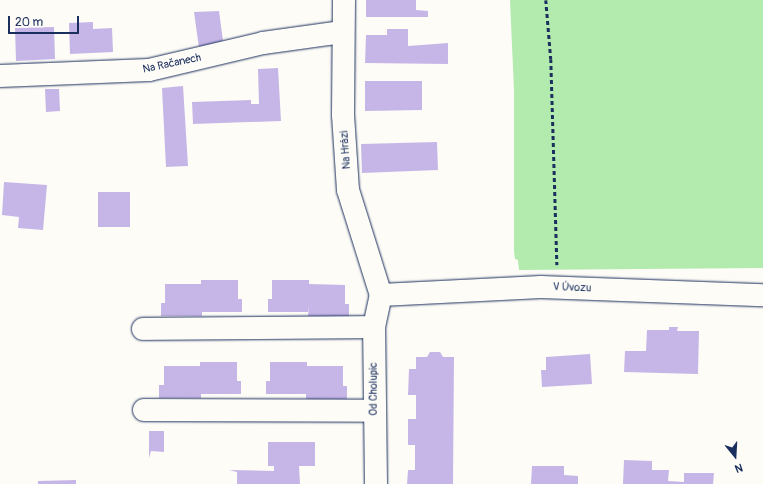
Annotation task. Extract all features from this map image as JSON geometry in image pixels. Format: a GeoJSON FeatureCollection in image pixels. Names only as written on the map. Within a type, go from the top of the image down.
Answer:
{"type":"FeatureCollection","features":[{"type":"Feature","properties":{"kind":"street","name":"Na Hrázi"},"geometry":{"type":"LineString","coordinates":[[344,0],[342,32],[348,190],[382,295]]}},
{"type":"Feature","properties":{"kind":"street","name":"Na Račanech"},"geometry":{"type":"LineString","coordinates":[[0,76],[149,70],[263,43],[342,32]]}},
{"type":"Feature","properties":{"kind":"street","name":"V Úvozu"},"geometry":{"type":"LineString","coordinates":[[382,295],[557,288],[763,295]]}},
{"type":"Feature","properties":{"kind":"street","name":"Od Cholupic"},"geometry":{"type":"LineString","coordinates":[[376,484],[374,327],[382,295]]}},
{"type":"Feature","properties":{"kind":"street"},"geometry":{"type":"LineString","coordinates":[[143,329],[374,327]]}},
{"type":"Feature","properties":{"kind":"street"},"geometry":{"type":"LineString","coordinates":[[144,410],[374,411]]}},
{"type":"Feature","properties":{"kind":"path"},"geometry":{"type":"LineString","coordinates":[[546,0],[551,59],[557,288]]}},
{"type":"Feature","properties":{"kind":"green space"},"geometry":{"type":"Polygon","coordinates":[[[510,0],[763,0],[763,268],[519,270],[518,260],[515,259],[514,251],[514,90],[510,0]]]}},
{"type":"Feature","properties":{"kind":"building"},"geometry":{"type":"Polygon","coordinates":[[[366,0],[416,0],[416,10],[428,11],[428,17],[366,17],[366,0]]]}},
{"type":"Feature","properties":{"kind":"building"},"geometry":{"type":"Polygon","coordinates":[[[219,11],[223,41],[199,48],[194,12],[219,11]]]}},
{"type":"Feature","properties":{"kind":"building"},"geometry":{"type":"Polygon","coordinates":[[[93,22],[93,29],[112,28],[113,52],[70,54],[69,23],[93,22]]]}},
{"type":"Feature","properties":{"kind":"building"},"geometry":{"type":"Polygon","coordinates":[[[54,27],[55,59],[16,61],[15,28],[54,27]]]}},
{"type":"Feature","properties":{"kind":"building"},"geometry":{"type":"Polygon","coordinates":[[[387,29],[408,29],[408,46],[448,43],[448,64],[365,63],[366,35],[387,35],[387,29]]]}},
{"type":"Feature","properties":{"kind":"building"},"geometry":{"type":"Polygon","coordinates":[[[278,68],[281,121],[193,124],[192,102],[251,100],[251,104],[259,104],[258,69],[278,68]]]}},
{"type":"Feature","properties":{"kind":"building"},"geometry":{"type":"Polygon","coordinates":[[[365,81],[422,81],[422,110],[365,111],[365,81]]]}},
{"type":"Feature","properties":{"kind":"building"},"geometry":{"type":"Polygon","coordinates":[[[183,86],[188,166],[166,167],[162,88],[183,86]]]}},
{"type":"Feature","properties":{"kind":"building"},"geometry":{"type":"Polygon","coordinates":[[[45,89],[59,89],[60,111],[46,112],[45,89]]]}},
{"type":"Feature","properties":{"kind":"building"},"geometry":{"type":"Polygon","coordinates":[[[437,142],[438,170],[362,173],[361,144],[437,142]]]}},
{"type":"Feature","properties":{"kind":"building"},"geometry":{"type":"Polygon","coordinates":[[[4,182],[47,185],[43,230],[18,228],[19,217],[2,215],[4,182]]]}},
{"type":"Feature","properties":{"kind":"building"},"geometry":{"type":"Polygon","coordinates":[[[98,192],[130,192],[130,227],[98,227],[98,192]]]}},
{"type":"Feature","properties":{"kind":"building"},"geometry":{"type":"Polygon","coordinates":[[[201,280],[238,280],[238,299],[242,299],[242,312],[202,312],[202,316],[161,316],[161,303],[165,303],[165,284],[201,284],[201,280]]]}},
{"type":"Feature","properties":{"kind":"building"},"geometry":{"type":"Polygon","coordinates":[[[272,280],[309,280],[309,284],[345,285],[345,304],[349,304],[349,317],[308,316],[309,305],[308,312],[268,312],[268,299],[272,299],[272,280]]]}},
{"type":"Feature","properties":{"kind":"building"},"geometry":{"type":"Polygon","coordinates":[[[669,327],[678,327],[677,331],[699,331],[698,374],[624,372],[625,351],[646,351],[647,330],[669,330],[669,327]]]}},
{"type":"Feature","properties":{"kind":"building"},"geometry":{"type":"Polygon","coordinates":[[[430,352],[440,352],[443,357],[454,357],[453,484],[407,484],[408,470],[415,470],[415,445],[408,445],[408,419],[416,419],[416,395],[408,395],[409,369],[416,369],[416,357],[427,357],[430,352]]]}},
{"type":"Feature","properties":{"kind":"building"},"geometry":{"type":"Polygon","coordinates":[[[590,354],[592,384],[542,387],[541,370],[546,370],[546,357],[590,354]]]}},
{"type":"Feature","properties":{"kind":"building"},"geometry":{"type":"Polygon","coordinates":[[[200,362],[237,362],[237,381],[241,381],[241,394],[201,394],[201,398],[159,398],[159,385],[164,385],[164,366],[200,366],[200,362]]]}},
{"type":"Feature","properties":{"kind":"building"},"geometry":{"type":"Polygon","coordinates":[[[270,362],[307,362],[307,366],[343,366],[343,386],[347,386],[347,399],[306,399],[306,394],[266,394],[266,381],[270,381],[270,362]]]}},
{"type":"Feature","properties":{"kind":"building"},"geometry":{"type":"Polygon","coordinates":[[[149,431],[164,431],[164,452],[151,451],[149,458],[149,431]]]}},
{"type":"Feature","properties":{"kind":"building"},"geometry":{"type":"Polygon","coordinates":[[[268,442],[315,442],[315,466],[299,466],[300,484],[237,484],[237,472],[229,470],[274,471],[274,466],[268,466],[268,442]]]}},
{"type":"Feature","properties":{"kind":"building"},"geometry":{"type":"Polygon","coordinates":[[[624,460],[652,461],[652,470],[669,470],[668,481],[684,482],[684,473],[714,473],[713,484],[623,484],[624,460]]]}},
{"type":"Feature","properties":{"kind":"building"},"geometry":{"type":"Polygon","coordinates":[[[532,466],[564,466],[564,475],[578,476],[578,484],[531,484],[532,466]]]}},
{"type":"Feature","properties":{"kind":"building"},"geometry":{"type":"Polygon","coordinates":[[[76,480],[76,484],[38,484],[38,481],[76,480]]]}}]}
